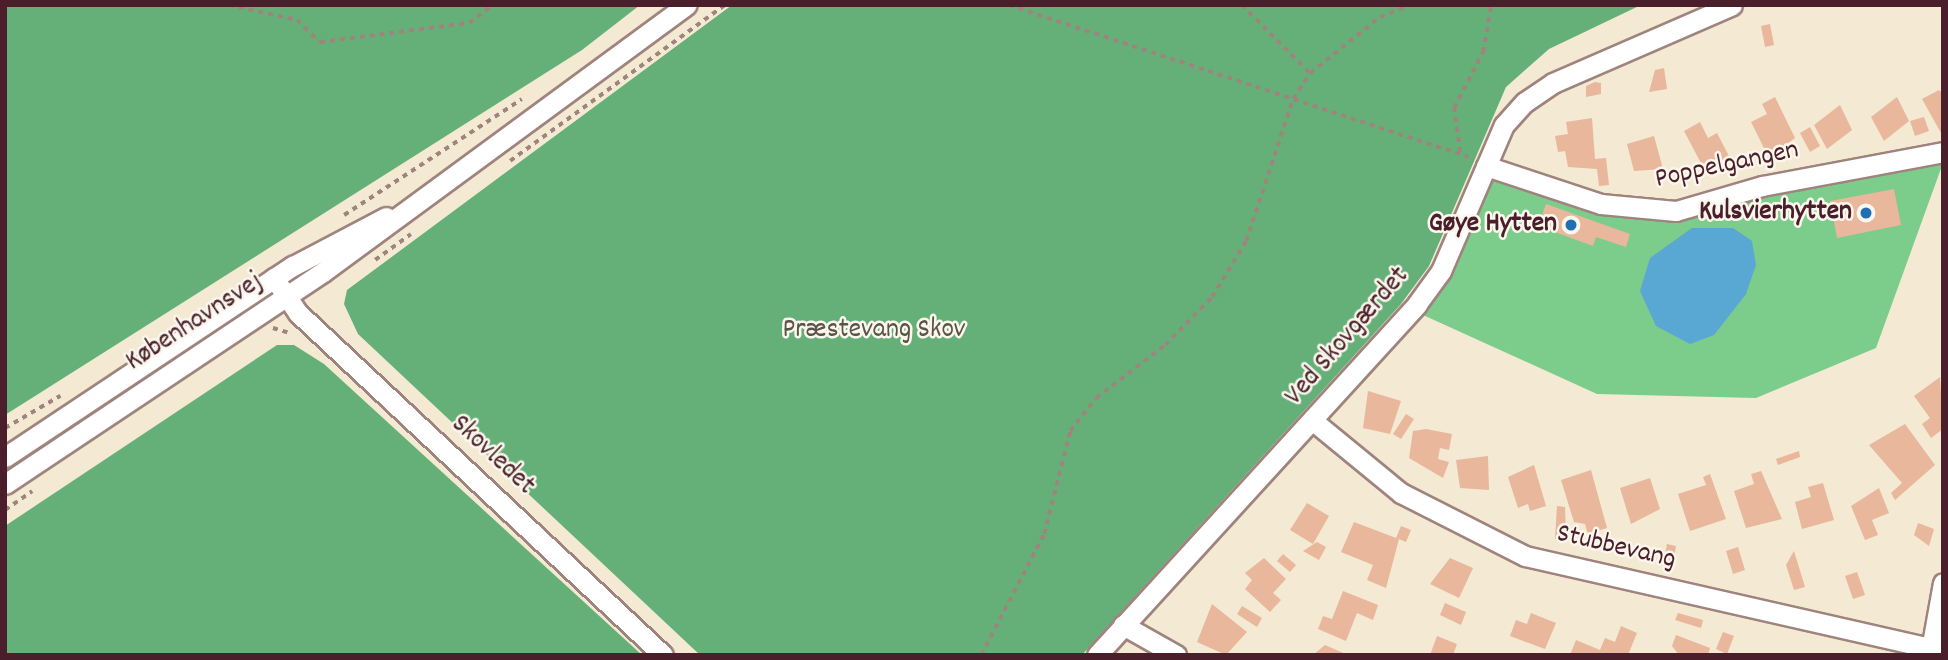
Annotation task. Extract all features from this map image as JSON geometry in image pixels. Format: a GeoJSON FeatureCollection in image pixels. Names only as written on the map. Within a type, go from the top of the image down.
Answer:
{"type":"FeatureCollection","features":[{"type":"Feature","properties":{"kind":"street","name":"Københavnsvej"},"geometry":{"type":"LineString","coordinates":[[5,484],[286,296],[686,5]]}},
{"type":"Feature","properties":{"kind":"street","name":"Ved Skovgærdet"},"geometry":{"type":"LineString","coordinates":[[1097,655],[1312,420],[1441,271],[1504,125],[1553,83],[1732,5]]}},
{"type":"Feature","properties":{"kind":"street","name":"Poppelgangen"},"geometry":{"type":"LineString","coordinates":[[1486,166],[1601,204],[1676,211],[1762,186],[1943,152]]}},
{"type":"Feature","properties":{"kind":"street","name":"Københavnsvej"},"geometry":{"type":"LineString","coordinates":[[5,457],[346,233],[413,206]]}},
{"type":"Feature","properties":{"kind":"street","name":"Skovledet"},"geometry":{"type":"LineString","coordinates":[[274,278],[286,296],[663,655]]}},
{"type":"Feature","properties":{"kind":"street","name":"Stubbevang"},"geometry":{"type":"LineString","coordinates":[[1312,420],[1401,493],[1525,556],[1934,652]]}},
{"type":"Feature","properties":{"kind":"street"},"geometry":{"type":"LineString","coordinates":[[1934,652],[1943,583]]}},
{"type":"Feature","properties":{"kind":"street"},"geometry":{"type":"LineString","coordinates":[[1123,625],[1176,655]]}},
{"type":"Feature","properties":{"kind":"path"},"geometry":{"type":"LineString","coordinates":[[229,5],[297,20],[320,42],[469,23],[493,5]]}},
{"type":"Feature","properties":{"kind":"path"},"geometry":{"type":"LineString","coordinates":[[1009,5],[1460,152],[1486,166]]}},
{"type":"Feature","properties":{"kind":"path"},"geometry":{"type":"LineString","coordinates":[[1242,5],[1310,73]]}},
{"type":"Feature","properties":{"kind":"path"},"geometry":{"type":"LineString","coordinates":[[981,655],[1044,534],[1070,432],[1096,398],[1165,345],[1212,297],[1245,241],[1293,99],[1310,73],[1380,17],[1409,5]]}},
{"type":"Feature","properties":{"kind":"path"},"geometry":{"type":"LineString","coordinates":[[1460,152],[1454,108],[1483,52],[1491,5]]}},
{"type":"Feature","properties":{"kind":"green space"},"geometry":{"type":"Polygon","coordinates":[[[5,5],[640,5],[582,50],[5,415],[5,5]]]}},
{"type":"Feature","properties":{"kind":"green space","name":"Præstevang Skov"},"geometry":{"type":"Polygon","coordinates":[[[732,5],[1641,5],[1549,49],[1506,87],[1429,266],[1401,304],[1082,655],[700,655],[358,334],[344,304],[347,290],[732,5]]]}},
{"type":"Feature","properties":{"kind":"green space"},"geometry":{"type":"Polygon","coordinates":[[[1943,163],[1876,348],[1756,398],[1597,394],[1423,315],[1451,278],[1491,182],[1503,177],[1643,218],[1943,163]]]}},
{"type":"Feature","properties":{"kind":"green space"},"geometry":{"type":"Polygon","coordinates":[[[277,345],[294,345],[324,364],[642,655],[5,655],[5,526],[277,345]]]}},
{"type":"Feature","properties":{"kind":"water"},"geometry":{"type":"Polygon","coordinates":[[[1692,228],[1733,228],[1752,241],[1756,265],[1746,294],[1714,335],[1690,344],[1656,326],[1640,291],[1650,258],[1692,228]]]}},
{"type":"Feature","properties":{"kind":"building"},"geometry":{"type":"Polygon","coordinates":[[[1770,24],[1774,45],[1765,47],[1761,26],[1770,24]]]}},
{"type":"Feature","properties":{"kind":"building"},"geometry":{"type":"Polygon","coordinates":[[[1664,68],[1667,89],[1649,92],[1655,70],[1664,68]]]}},
{"type":"Feature","properties":{"kind":"building"},"geometry":{"type":"Polygon","coordinates":[[[1595,82],[1601,83],[1601,94],[1586,97],[1586,86],[1595,82]]]}},
{"type":"Feature","properties":{"kind":"building"},"geometry":{"type":"Polygon","coordinates":[[[1939,90],[1943,94],[1941,133],[1922,99],[1939,90]]]}},
{"type":"Feature","properties":{"kind":"building"},"geometry":{"type":"Polygon","coordinates":[[[1775,97],[1795,138],[1769,158],[1751,122],[1767,114],[1762,104],[1775,97]]]}},
{"type":"Feature","properties":{"kind":"building"},"geometry":{"type":"Polygon","coordinates":[[[1897,97],[1909,121],[1884,141],[1871,117],[1897,97]]]}},
{"type":"Feature","properties":{"kind":"building"},"geometry":{"type":"Polygon","coordinates":[[[1840,105],[1852,130],[1827,149],[1814,125],[1840,105]]]}},
{"type":"Feature","properties":{"kind":"building"},"geometry":{"type":"Polygon","coordinates":[[[1924,117],[1929,131],[1915,136],[1910,121],[1924,117]]]}},
{"type":"Feature","properties":{"kind":"building"},"geometry":{"type":"Polygon","coordinates":[[[1592,118],[1595,159],[1606,158],[1609,185],[1599,186],[1597,169],[1568,167],[1565,151],[1558,152],[1555,136],[1568,134],[1566,122],[1592,118]]]}},
{"type":"Feature","properties":{"kind":"building"},"geometry":{"type":"Polygon","coordinates":[[[1700,122],[1708,138],[1717,133],[1730,158],[1702,165],[1684,131],[1700,122]]]}},
{"type":"Feature","properties":{"kind":"building"},"geometry":{"type":"Polygon","coordinates":[[[1810,127],[1820,146],[1810,152],[1800,133],[1810,127]]]}},
{"type":"Feature","properties":{"kind":"building"},"geometry":{"type":"Polygon","coordinates":[[[1654,136],[1663,169],[1634,171],[1627,144],[1654,136]]]}},
{"type":"Feature","properties":{"kind":"building","name":"Kulsvierhytten"},"geometry":{"type":"Polygon","coordinates":[[[1894,189],[1901,225],[1837,238],[1830,201],[1894,189]]]}},
{"type":"Feature","properties":{"kind":"building","name":"Gøye Hytten"},"geometry":{"type":"Polygon","coordinates":[[[1546,204],[1630,234],[1626,247],[1596,237],[1593,246],[1538,226],[1546,204]]]}},
{"type":"Feature","properties":{"kind":"building"},"geometry":{"type":"Polygon","coordinates":[[[1940,377],[1943,429],[1931,438],[1922,424],[1930,418],[1914,396],[1940,377]]]}},
{"type":"Feature","properties":{"kind":"building"},"geometry":{"type":"Polygon","coordinates":[[[1368,391],[1401,401],[1390,434],[1363,428],[1368,391]]]}},
{"type":"Feature","properties":{"kind":"building"},"geometry":{"type":"Polygon","coordinates":[[[1406,414],[1414,419],[1401,439],[1393,434],[1406,414]]]}},
{"type":"Feature","properties":{"kind":"building"},"geometry":{"type":"Polygon","coordinates":[[[1905,424],[1935,465],[1895,500],[1891,493],[1902,483],[1869,445],[1905,424]]]}},
{"type":"Feature","properties":{"kind":"building"},"geometry":{"type":"Polygon","coordinates":[[[1426,429],[1452,434],[1449,450],[1440,448],[1438,459],[1449,462],[1443,478],[1409,458],[1413,431],[1426,429]]]}},
{"type":"Feature","properties":{"kind":"building"},"geometry":{"type":"Polygon","coordinates":[[[1799,451],[1800,457],[1778,465],[1776,459],[1799,451]]]}},
{"type":"Feature","properties":{"kind":"building"},"geometry":{"type":"Polygon","coordinates":[[[1488,456],[1489,490],[1460,488],[1456,460],[1488,456]]]}},
{"type":"Feature","properties":{"kind":"building"},"geometry":{"type":"Polygon","coordinates":[[[1534,465],[1546,506],[1530,511],[1528,504],[1518,508],[1508,477],[1534,465]]]}},
{"type":"Feature","properties":{"kind":"building"},"geometry":{"type":"Polygon","coordinates":[[[1591,470],[1607,528],[1588,534],[1585,524],[1574,522],[1561,480],[1591,470]]]}},
{"type":"Feature","properties":{"kind":"building"},"geometry":{"type":"Polygon","coordinates":[[[1761,471],[1782,519],[1746,528],[1734,491],[1754,484],[1751,474],[1761,471]]]}},
{"type":"Feature","properties":{"kind":"building"},"geometry":{"type":"Polygon","coordinates":[[[1710,474],[1726,519],[1690,531],[1678,494],[1706,485],[1703,477],[1710,474]]]}},
{"type":"Feature","properties":{"kind":"building"},"geometry":{"type":"Polygon","coordinates":[[[1650,478],[1660,509],[1631,524],[1620,488],[1650,478]]]}},
{"type":"Feature","properties":{"kind":"building"},"geometry":{"type":"Polygon","coordinates":[[[1823,483],[1834,520],[1802,529],[1795,502],[1811,497],[1808,487],[1823,483]]]}},
{"type":"Feature","properties":{"kind":"building"},"geometry":{"type":"Polygon","coordinates":[[[1879,488],[1889,513],[1872,520],[1878,535],[1865,540],[1851,506],[1879,488]]]}},
{"type":"Feature","properties":{"kind":"building"},"geometry":{"type":"Polygon","coordinates":[[[1307,503],[1329,516],[1313,544],[1290,530],[1307,503]]]}},
{"type":"Feature","properties":{"kind":"building"},"geometry":{"type":"Polygon","coordinates":[[[1557,506],[1565,507],[1566,539],[1555,539],[1557,506]]]}},
{"type":"Feature","properties":{"kind":"building"},"geometry":{"type":"Polygon","coordinates":[[[1354,522],[1396,538],[1401,526],[1411,530],[1406,542],[1399,539],[1386,588],[1367,580],[1373,565],[1341,552],[1354,522]]]}},
{"type":"Feature","properties":{"kind":"building"},"geometry":{"type":"Polygon","coordinates":[[[1918,523],[1934,529],[1929,546],[1914,535],[1918,523]]]}},
{"type":"Feature","properties":{"kind":"building"},"geometry":{"type":"Polygon","coordinates":[[[1317,542],[1326,547],[1319,560],[1303,551],[1317,542]]]}},
{"type":"Feature","properties":{"kind":"building"},"geometry":{"type":"Polygon","coordinates":[[[1667,544],[1676,546],[1673,563],[1664,561],[1667,544]]]}},
{"type":"Feature","properties":{"kind":"building"},"geometry":{"type":"Polygon","coordinates":[[[1738,547],[1745,570],[1733,574],[1726,551],[1738,547]]]}},
{"type":"Feature","properties":{"kind":"building"},"geometry":{"type":"Polygon","coordinates":[[[1794,551],[1805,587],[1794,590],[1786,565],[1794,551]]]}},
{"type":"Feature","properties":{"kind":"building"},"geometry":{"type":"Polygon","coordinates":[[[1283,554],[1296,565],[1290,572],[1277,561],[1283,554]]]}},
{"type":"Feature","properties":{"kind":"building"},"geometry":{"type":"Polygon","coordinates":[[[1264,558],[1286,579],[1273,593],[1281,600],[1270,612],[1245,589],[1252,580],[1245,573],[1264,558]]]}},
{"type":"Feature","properties":{"kind":"building"},"geometry":{"type":"Polygon","coordinates":[[[1450,558],[1473,568],[1459,598],[1430,584],[1450,558]]]}},
{"type":"Feature","properties":{"kind":"building"},"geometry":{"type":"Polygon","coordinates":[[[1857,572],[1865,595],[1853,599],[1845,576],[1857,572]]]}},
{"type":"Feature","properties":{"kind":"building"},"geometry":{"type":"Polygon","coordinates":[[[1343,591],[1378,605],[1373,620],[1357,613],[1346,641],[1318,629],[1323,616],[1332,619],[1343,591]]]}},
{"type":"Feature","properties":{"kind":"building"},"geometry":{"type":"Polygon","coordinates":[[[1445,603],[1466,612],[1461,625],[1440,615],[1445,603]]]}},
{"type":"Feature","properties":{"kind":"building"},"geometry":{"type":"Polygon","coordinates":[[[1212,604],[1247,632],[1226,655],[1197,642],[1212,604]]]}},
{"type":"Feature","properties":{"kind":"building"},"geometry":{"type":"Polygon","coordinates":[[[1242,606],[1262,618],[1257,627],[1237,614],[1242,606]]]}},
{"type":"Feature","properties":{"kind":"building"},"geometry":{"type":"Polygon","coordinates":[[[1531,613],[1556,623],[1545,649],[1510,636],[1516,620],[1527,624],[1531,613]]]}},
{"type":"Feature","properties":{"kind":"building"},"geometry":{"type":"Polygon","coordinates":[[[1678,613],[1703,620],[1701,628],[1675,620],[1678,613]]]}},
{"type":"Feature","properties":{"kind":"building"},"geometry":{"type":"Polygon","coordinates":[[[1621,626],[1637,633],[1628,655],[1570,655],[1576,640],[1600,650],[1605,638],[1615,642],[1621,626]]]}},
{"type":"Feature","properties":{"kind":"building"},"geometry":{"type":"Polygon","coordinates":[[[1723,632],[1734,636],[1727,654],[1716,649],[1723,632]]]}},
{"type":"Feature","properties":{"kind":"building"},"geometry":{"type":"Polygon","coordinates":[[[1676,635],[1710,648],[1708,655],[1679,655],[1672,646],[1676,635]]]}},
{"type":"Feature","properties":{"kind":"building"},"geometry":{"type":"Polygon","coordinates":[[[1437,636],[1457,644],[1453,655],[1430,655],[1437,636]]]}},
{"type":"Feature","properties":{"kind":"building"},"geometry":{"type":"Polygon","coordinates":[[[1325,645],[1348,655],[1313,655],[1325,645]]]}},
{"type":"Feature","properties":{"kind":"place","name":"Kulsvierhytten"},"geometry":{"type":"Point","coordinates":[1866,213]}},
{"type":"Feature","properties":{"kind":"place","name":"Gøye Hytten"},"geometry":{"type":"Point","coordinates":[1571,225]}}]}
